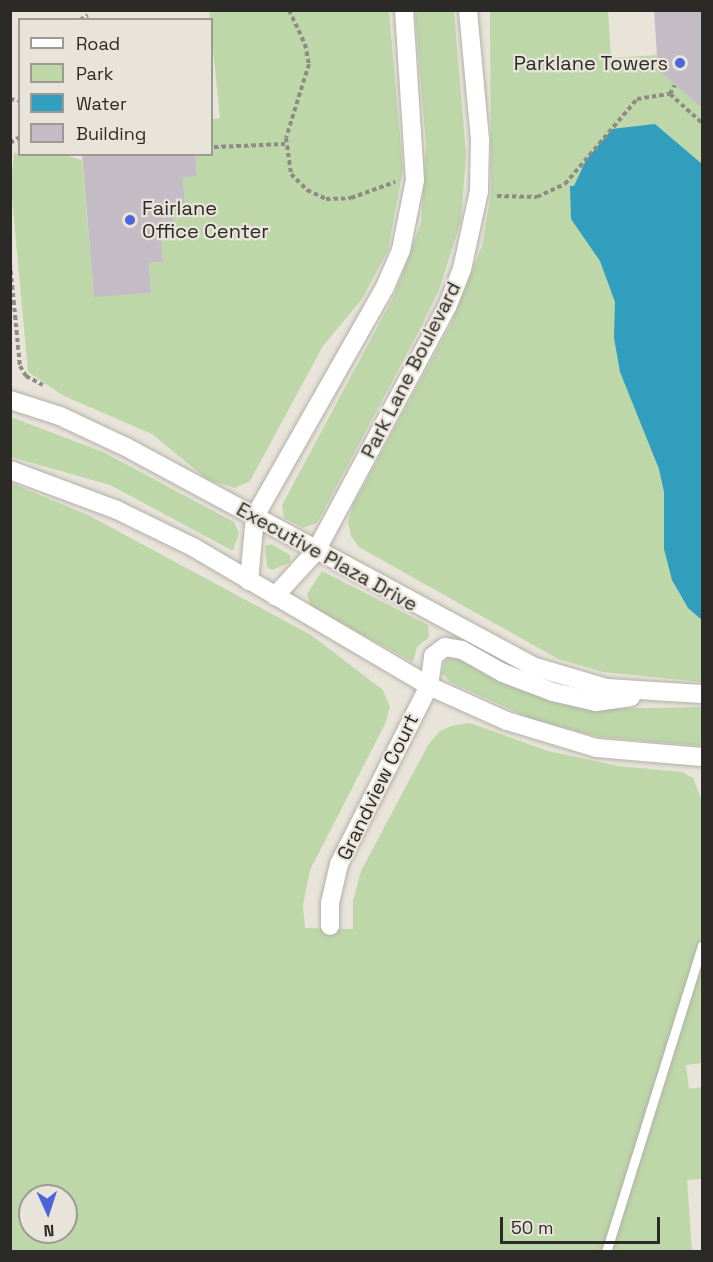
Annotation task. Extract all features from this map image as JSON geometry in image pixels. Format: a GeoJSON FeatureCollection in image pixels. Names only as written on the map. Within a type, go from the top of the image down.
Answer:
{"type":"FeatureCollection","features":[{"type":"Feature","properties":{"kind":"street"},"geometry":{"type":"LineString","coordinates":[[249,581],[255,516],[385,287],[401,250],[415,180],[404,10]]}},
{"type":"Feature","properties":{"kind":"street","name":"Park Lane Boulevard"},"geometry":{"type":"LineString","coordinates":[[275,596],[316,551],[447,307],[462,269],[480,191],[480,140],[468,10]]}},
{"type":"Feature","properties":{"kind":"street","name":"Executive Plaza Drive"},"geometry":{"type":"LineString","coordinates":[[10,400],[60,416],[126,447],[316,551],[536,667],[606,688],[651,694],[702,694]]}},
{"type":"Feature","properties":{"kind":"street"},"geometry":{"type":"LineString","coordinates":[[10,470],[117,510],[193,547],[429,686],[507,721],[561,739],[650,755],[702,758]]}},
{"type":"Feature","properties":{"kind":"street","name":"Executive Plaza Drive"},"geometry":{"type":"LineString","coordinates":[[429,686],[433,656],[445,647],[462,650],[503,673],[554,692],[596,702],[651,694]]}},
{"type":"Feature","properties":{"kind":"street","name":"Grandview Court"},"geometry":{"type":"LineString","coordinates":[[330,926],[330,903],[339,864],[429,686]]}},
{"type":"Feature","properties":{"kind":"lane"},"geometry":{"type":"LineString","coordinates":[[606,1251],[702,946]]}},
{"type":"Feature","properties":{"kind":"path"},"geometry":{"type":"LineString","coordinates":[[289,10],[305,44],[309,64],[285,144],[291,174],[307,190],[326,199],[351,198],[393,183],[415,180]]}},
{"type":"Feature","properties":{"kind":"path"},"geometry":{"type":"LineString","coordinates":[[83,18],[88,15]]}},
{"type":"Feature","properties":{"kind":"path"},"geometry":{"type":"LineString","coordinates":[[670,94],[675,85]]}},
{"type":"Feature","properties":{"kind":"path"},"geometry":{"type":"LineString","coordinates":[[480,191],[523,199],[551,193],[565,184],[637,99],[670,94]]}},
{"type":"Feature","properties":{"kind":"path"},"geometry":{"type":"LineString","coordinates":[[670,94],[702,123]]}},
{"type":"Feature","properties":{"kind":"path"},"geometry":{"type":"LineString","coordinates":[[214,147],[285,144]]}},
{"type":"Feature","properties":{"kind":"path"},"geometry":{"type":"LineString","coordinates":[[10,263],[20,366],[26,376],[43,385]]}},
{"type":"Feature","properties":{"kind":"green space"},"geometry":{"type":"Polygon","coordinates":[[[209,11],[389,11],[403,169],[388,250],[362,299],[323,346],[250,481],[235,488],[208,480],[152,434],[64,396],[28,372],[11,187],[14,153],[18,153],[18,156],[68,156],[82,160],[94,296],[151,293],[149,263],[163,262],[161,236],[173,234],[172,206],[185,205],[183,178],[197,176],[195,156],[213,156],[213,119],[220,118],[213,50],[213,18],[210,18],[209,11]]]}},
{"type":"Feature","properties":{"kind":"green space"},"geometry":{"type":"Polygon","coordinates":[[[415,11],[454,11],[466,154],[461,221],[439,290],[420,329],[317,523],[303,528],[284,518],[282,505],[394,296],[421,223],[426,145],[415,11]]]}},
{"type":"Feature","properties":{"kind":"green space"},"geometry":{"type":"Polygon","coordinates":[[[490,11],[608,11],[611,58],[657,55],[658,70],[702,108],[702,682],[603,672],[558,659],[359,547],[351,536],[348,522],[353,505],[451,324],[482,246],[491,193],[490,11]]]}},
{"type":"Feature","properties":{"kind":"green space"},"geometry":{"type":"Polygon","coordinates":[[[11,417],[103,452],[234,522],[239,533],[233,551],[110,485],[11,457],[11,417]]]}},
{"type":"Feature","properties":{"kind":"green space"},"geometry":{"type":"Polygon","coordinates":[[[11,483],[88,515],[311,635],[383,690],[390,707],[385,724],[310,870],[303,905],[305,928],[353,929],[353,901],[361,871],[428,745],[440,731],[451,726],[470,723],[548,751],[618,766],[682,772],[693,778],[702,801],[702,1063],[686,1065],[689,1089],[702,1087],[702,1179],[687,1180],[692,1251],[11,1252],[11,483]]]}},
{"type":"Feature","properties":{"kind":"green space"},"geometry":{"type":"Polygon","coordinates":[[[271,544],[290,555],[291,562],[272,570],[267,567],[265,546],[271,544]]]}},
{"type":"Feature","properties":{"kind":"green space"},"geometry":{"type":"Polygon","coordinates":[[[322,571],[428,625],[429,637],[417,647],[413,662],[311,607],[307,594],[322,571]]]}},
{"type":"Feature","properties":{"kind":"green space"},"geometry":{"type":"Polygon","coordinates":[[[454,656],[596,709],[702,707],[702,746],[600,737],[534,720],[450,682],[442,673],[445,661],[454,656]]]}},
{"type":"Feature","properties":{"kind":"water"},"geometry":{"type":"Polygon","coordinates":[[[655,124],[702,164],[702,620],[688,608],[672,580],[664,549],[664,492],[659,469],[620,372],[614,338],[615,302],[600,261],[571,219],[570,186],[574,186],[586,160],[612,129],[655,124]]]}},
{"type":"Feature","properties":{"kind":"building","name":"Parklane Towers"},"geometry":{"type":"Polygon","coordinates":[[[654,10],[702,10],[702,108],[658,70],[654,10]]]}},
{"type":"Feature","properties":{"kind":"building","name":"Fairlane Office Center"},"geometry":{"type":"Polygon","coordinates":[[[82,156],[195,156],[197,176],[183,178],[185,205],[172,206],[174,234],[161,236],[163,262],[149,263],[151,293],[94,297],[82,156]]]}},
{"type":"Feature","properties":{"kind":"place","name":"Parklane Towers"},"geometry":{"type":"Point","coordinates":[680,63]}},
{"type":"Feature","properties":{"kind":"place","name":"Fairlane Office Center"},"geometry":{"type":"Point","coordinates":[130,220]}}]}
